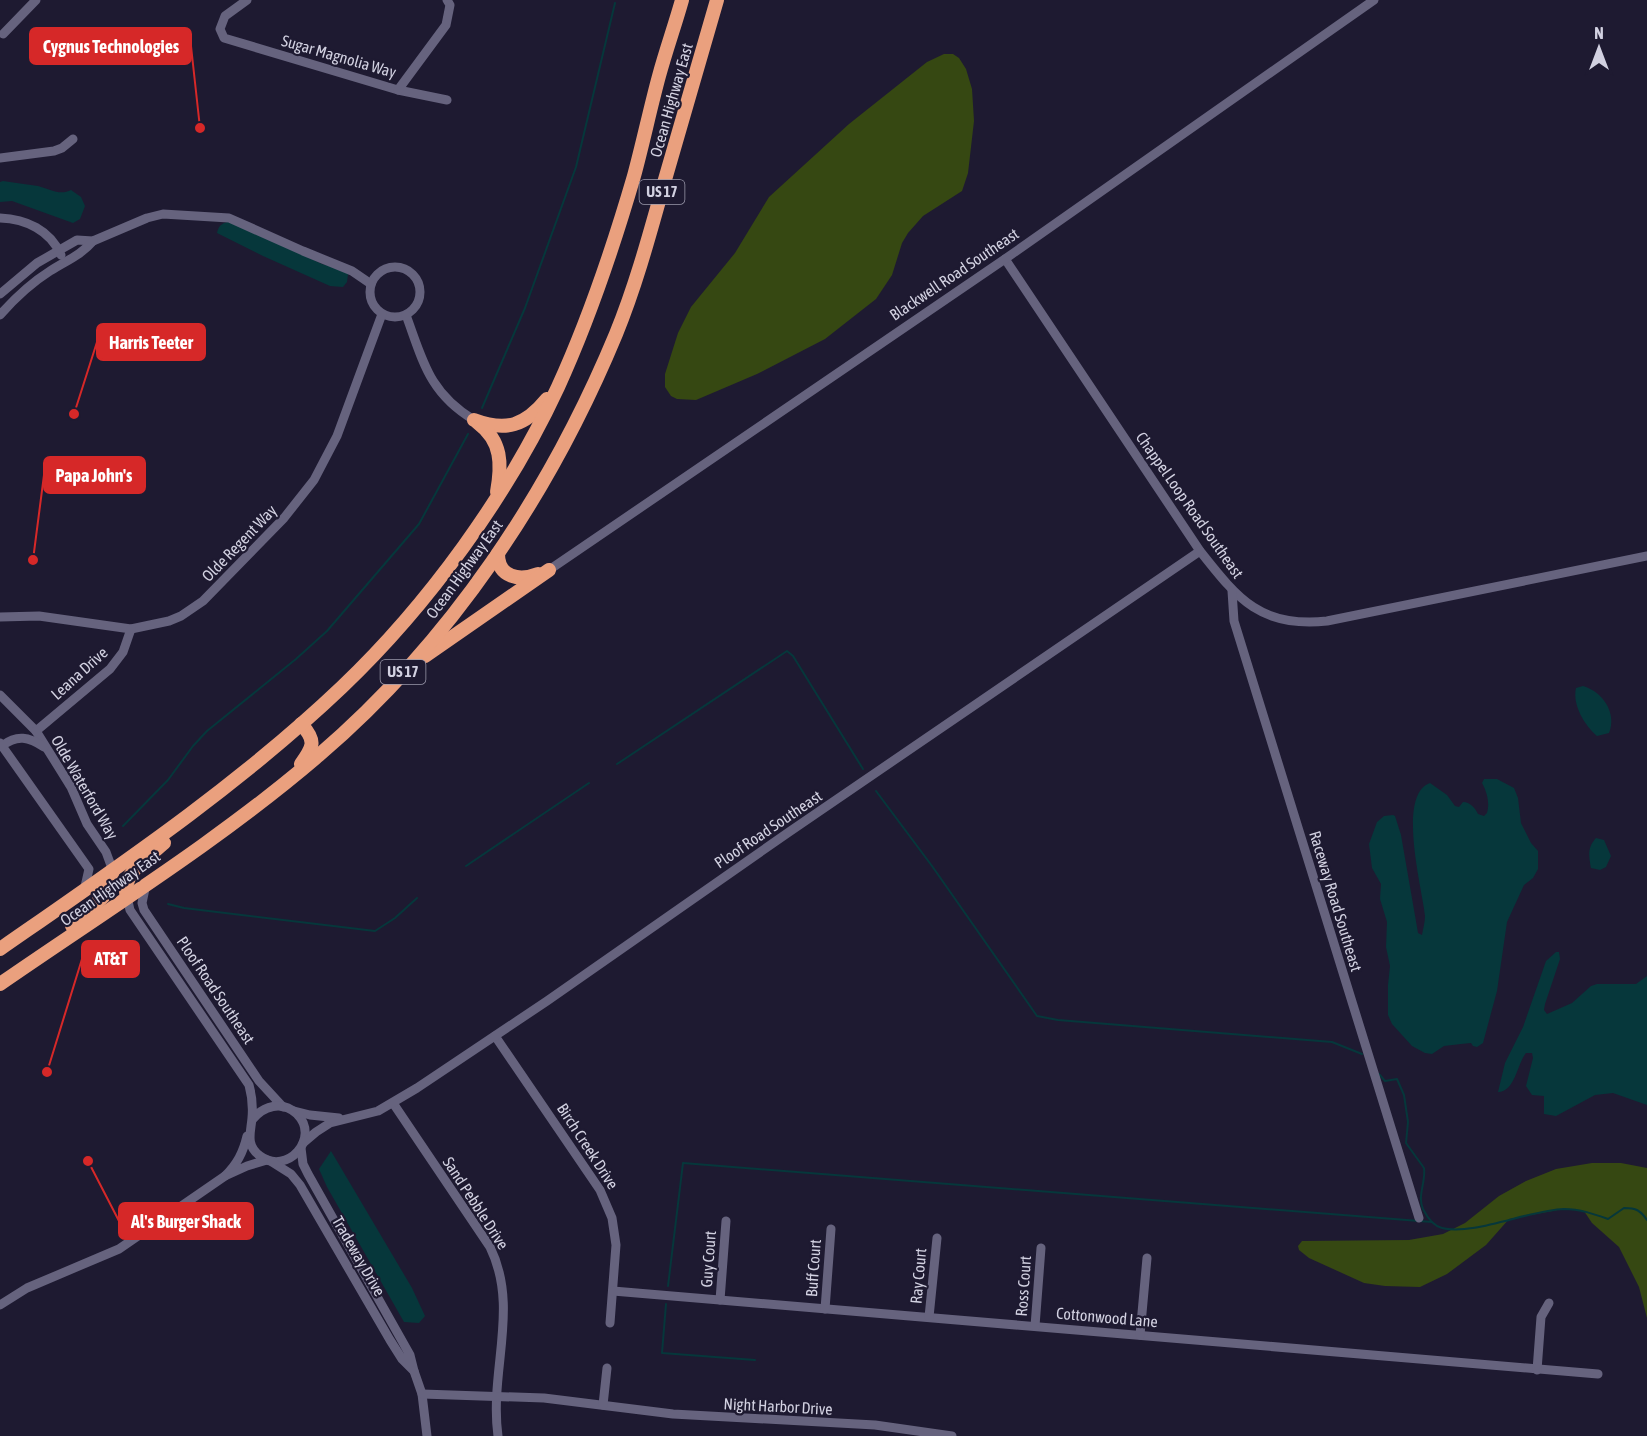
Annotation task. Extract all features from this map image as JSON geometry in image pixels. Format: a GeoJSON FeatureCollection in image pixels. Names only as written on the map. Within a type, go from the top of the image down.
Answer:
{"type":"FeatureCollection","features":[{"type":"Feature","properties":{"kind":"highway","name":"Ocean Highway East"},"geometry":{"type":"LineString","coordinates":[[0,949],[112,872],[217,795],[301,724],[344,686],[392,635],[458,552],[495,500],[538,427],[591,308],[634,174],[682,0]]}},
{"type":"Feature","properties":{"kind":"highway","name":"Ocean Highway East"},"geometry":{"type":"LineString","coordinates":[[0,984],[224,829],[293,776],[342,734],[405,670],[452,615],[498,554],[533,500],[570,434],[617,331],[643,255],[717,0]]}},
{"type":"Feature","properties":{"kind":"highway"},"geometry":{"type":"LineString","coordinates":[[474,420],[497,427],[522,422],[543,405],[558,386]]}},
{"type":"Feature","properties":{"kind":"highway"},"geometry":{"type":"LineString","coordinates":[[474,420],[485,428],[499,450],[500,466],[495,500]]}},
{"type":"Feature","properties":{"kind":"highway"},"geometry":{"type":"LineString","coordinates":[[498,554],[500,568],[508,575],[525,577],[549,570]]}},
{"type":"Feature","properties":{"kind":"highway"},"geometry":{"type":"LineString","coordinates":[[405,670],[549,570]]}},
{"type":"Feature","properties":{"kind":"highway"},"geometry":{"type":"LineString","coordinates":[[293,776],[312,747],[308,732],[301,724]]}},
{"type":"Feature","properties":{"kind":"highway"},"geometry":{"type":"LineString","coordinates":[[127,897],[126,884],[131,874],[217,795]]}},
{"type":"Feature","properties":{"kind":"highway"},"geometry":{"type":"LineString","coordinates":[[24,968],[98,903],[108,887],[112,872]]}},
{"type":"Feature","properties":{"kind":"street"},"geometry":{"type":"LineString","coordinates":[[3,34],[36,0]]}},
{"type":"Feature","properties":{"kind":"street","name":"Sugar Magnolia Way"},"geometry":{"type":"LineString","coordinates":[[247,0],[225,16],[220,29],[224,38],[398,90],[447,100]]}},
{"type":"Feature","properties":{"kind":"street"},"geometry":{"type":"LineString","coordinates":[[398,90],[446,25],[450,5],[447,0]]}},
{"type":"Feature","properties":{"kind":"street","name":"Blackwell Road Southeast"},"geometry":{"type":"LineString","coordinates":[[549,570],[623,517],[1005,259],[1374,0]]}},
{"type":"Feature","properties":{"kind":"street"},"geometry":{"type":"LineString","coordinates":[[0,158],[54,151],[73,139]]}},
{"type":"Feature","properties":{"kind":"street"},"geometry":{"type":"LineString","coordinates":[[0,294],[25,271],[77,240],[93,241],[147,218],[163,214],[229,218],[352,271],[371,284]]}},
{"type":"Feature","properties":{"kind":"street"},"geometry":{"type":"LineString","coordinates":[[0,218],[23,221],[39,228],[59,249],[65,262]]}},
{"type":"Feature","properties":{"kind":"street"},"geometry":{"type":"LineString","coordinates":[[0,315],[32,284],[84,252],[93,241]]}},
{"type":"Feature","properties":{"kind":"street","name":"Chappel Loop Road Southeast"},"geometry":{"type":"LineString","coordinates":[[1005,259],[1200,551],[1232,591],[1243,601],[1277,619],[1308,623],[1327,621],[1647,556]]}},
{"type":"Feature","properties":{"kind":"street"},"geometry":{"type":"LineString","coordinates":[[395,266],[413,273],[418,280],[421,294],[418,303],[406,315],[391,317],[382,314],[372,302],[371,284],[376,274],[395,266]]}},
{"type":"Feature","properties":{"kind":"street","name":"Olde Regent Way"},"geometry":{"type":"LineString","coordinates":[[0,617],[39,616],[131,629],[169,621],[203,601],[253,552],[301,497],[323,465],[337,436],[382,314]]}},
{"type":"Feature","properties":{"kind":"street"},"geometry":{"type":"LineString","coordinates":[[406,315],[436,387],[453,405],[474,420]]}},
{"type":"Feature","properties":{"kind":"street","name":"Ploof Road Southeast"},"geometry":{"type":"LineString","coordinates":[[302,1145],[330,1123],[372,1113],[393,1103],[495,1036],[1200,551]]}},
{"type":"Feature","properties":{"kind":"street","name":"Raceway Road Southeast"},"geometry":{"type":"LineString","coordinates":[[1232,591],[1234,621],[1419,1218]]}},
{"type":"Feature","properties":{"kind":"street","name":"Leana Drive"},"geometry":{"type":"LineString","coordinates":[[36,731],[110,669],[123,652],[131,629]]}},
{"type":"Feature","properties":{"kind":"street","name":"Olde Waterford Way"},"geometry":{"type":"LineString","coordinates":[[0,695],[36,731],[71,787],[87,824],[106,852],[112,872]]}},
{"type":"Feature","properties":{"kind":"street"},"geometry":{"type":"LineString","coordinates":[[46,748],[19,737],[1,745],[89,869],[84,891]]}},
{"type":"Feature","properties":{"kind":"street","name":"Ploof Road Southeast"},"geometry":{"type":"LineString","coordinates":[[146,883],[142,903],[144,910],[259,1081],[287,1108],[330,1119],[347,1118]]}},
{"type":"Feature","properties":{"kind":"street","name":"Ploof Road Southeast"},"geometry":{"type":"LineString","coordinates":[[127,897],[130,910],[245,1079],[252,1097],[251,1124]]}},
{"type":"Feature","properties":{"kind":"street","name":"Birch Creek Drive"},"geometry":{"type":"LineString","coordinates":[[495,1036],[608,1204],[616,1245],[610,1323]]}},
{"type":"Feature","properties":{"kind":"street","name":"Sand Pebble Drive"},"geometry":{"type":"LineString","coordinates":[[393,1103],[490,1247],[497,1264],[504,1304],[496,1395],[498,1436]]}},
{"type":"Feature","properties":{"kind":"street"},"geometry":{"type":"LineString","coordinates":[[0,1305],[27,1288],[103,1258],[119,1249],[225,1176],[236,1166],[244,1149],[251,1124],[266,1108],[287,1108],[299,1116],[303,1125],[302,1145],[289,1159],[270,1161],[225,1176]]}},
{"type":"Feature","properties":{"kind":"street"},"geometry":{"type":"LineString","coordinates":[[251,1124],[251,1144],[260,1156],[270,1161]]}},
{"type":"Feature","properties":{"kind":"street","name":"Tradeway Drive"},"geometry":{"type":"LineString","coordinates":[[302,1145],[303,1164],[308,1174],[410,1355],[422,1394],[427,1436]]}},
{"type":"Feature","properties":{"kind":"street","name":"Tradeway Drive"},"geometry":{"type":"LineString","coordinates":[[270,1161],[291,1174],[300,1185],[390,1340],[402,1359],[414,1371]]}},
{"type":"Feature","properties":{"kind":"street","name":"Guy Court"},"geometry":{"type":"LineString","coordinates":[[720,1300],[726,1221]]}},
{"type":"Feature","properties":{"kind":"street","name":"Buff Court"},"geometry":{"type":"LineString","coordinates":[[825,1309],[831,1229]]}},
{"type":"Feature","properties":{"kind":"street","name":"Ray Court"},"geometry":{"type":"LineString","coordinates":[[930,1317],[937,1238]]}},
{"type":"Feature","properties":{"kind":"street","name":"Ross Court"},"geometry":{"type":"LineString","coordinates":[[1035,1326],[1041,1248]]}},
{"type":"Feature","properties":{"kind":"street"},"geometry":{"type":"LineString","coordinates":[[1140,1335],[1146,1258]]}},
{"type":"Feature","properties":{"kind":"street","name":"Cottonwood Lane"},"geometry":{"type":"LineString","coordinates":[[613,1291],[1598,1374]]}},
{"type":"Feature","properties":{"kind":"street"},"geometry":{"type":"LineString","coordinates":[[1537,1370],[1541,1317],[1549,1303]]}},
{"type":"Feature","properties":{"kind":"street"},"geometry":{"type":"LineString","coordinates":[[1423,1359],[1425,1348]]}},
{"type":"Feature","properties":{"kind":"street"},"geometry":{"type":"LineString","coordinates":[[603,1406],[607,1368]]}},
{"type":"Feature","properties":{"kind":"street","name":"Night Harbor Drive"},"geometry":{"type":"LineString","coordinates":[[422,1394],[544,1398],[710,1417],[875,1425],[952,1436]]}},
{"type":"Feature","properties":{"kind":"green space"},"geometry":{"type":"Polygon","coordinates":[[[944,54],[953,54],[959,58],[966,69],[972,89],[974,121],[968,173],[962,191],[923,216],[908,233],[902,243],[892,275],[876,299],[825,339],[757,374],[696,400],[677,399],[671,396],[665,387],[665,374],[678,333],[691,307],[735,253],[769,197],[849,124],[927,62],[944,54]]]}},
{"type":"Feature","properties":{"kind":"green space"},"geometry":{"type":"Polygon","coordinates":[[[1592,1163],[1621,1163],[1647,1168],[1647,1318],[1639,1287],[1619,1247],[1592,1223],[1584,1211],[1563,1209],[1509,1219],[1486,1245],[1447,1274],[1420,1287],[1364,1283],[1309,1258],[1299,1250],[1298,1246],[1302,1241],[1409,1240],[1443,1234],[1465,1223],[1499,1196],[1526,1181],[1556,1169],[1592,1163]]]}},
{"type":"Feature","properties":{"kind":"shaded area"},"geometry":{"type":"Polygon","coordinates":[[[0,182],[38,186],[59,192],[71,190],[81,197],[85,206],[80,219],[73,223],[12,201],[0,202],[0,182]]]}},
{"type":"Feature","properties":{"kind":"shaded area"},"geometry":{"type":"Polygon","coordinates":[[[231,221],[322,264],[344,270],[348,274],[347,282],[343,287],[330,286],[217,233],[222,224],[231,221]]]}},
{"type":"Feature","properties":{"kind":"shaded area"},"geometry":{"type":"Polygon","coordinates":[[[1583,686],[1597,693],[1610,711],[1609,733],[1597,736],[1580,715],[1575,695],[1576,688],[1583,686]]]}},
{"type":"Feature","properties":{"kind":"shaded area"},"geometry":{"type":"Polygon","coordinates":[[[1484,779],[1497,779],[1514,788],[1518,798],[1521,823],[1531,843],[1538,851],[1538,869],[1533,878],[1524,885],[1507,922],[1497,991],[1483,1043],[1477,1047],[1471,1043],[1444,1046],[1432,1054],[1425,1053],[1412,1046],[1392,1024],[1388,1015],[1390,966],[1386,947],[1387,922],[1380,899],[1381,884],[1372,868],[1369,844],[1377,822],[1384,816],[1395,816],[1401,835],[1418,933],[1422,935],[1425,916],[1413,824],[1415,805],[1420,791],[1430,783],[1447,795],[1455,806],[1459,807],[1463,802],[1468,803],[1478,814],[1484,816],[1488,805],[1487,794],[1482,783],[1484,779]]]}},
{"type":"Feature","properties":{"kind":"shaded area"},"geometry":{"type":"Polygon","coordinates":[[[1596,838],[1604,840],[1611,856],[1606,867],[1600,870],[1591,868],[1589,852],[1596,838]]]}},
{"type":"Feature","properties":{"kind":"shaded area"},"geometry":{"type":"Polygon","coordinates":[[[1559,952],[1560,959],[1545,1004],[1544,1010],[1547,1014],[1572,1003],[1591,986],[1636,984],[1647,976],[1647,1105],[1613,1093],[1595,1095],[1556,1116],[1544,1114],[1544,1096],[1532,1095],[1526,1086],[1533,1058],[1532,1053],[1526,1053],[1512,1083],[1504,1091],[1498,1092],[1505,1063],[1523,1027],[1546,961],[1559,952]]]}},
{"type":"Feature","properties":{"kind":"shaded area"},"geometry":{"type":"Polygon","coordinates":[[[331,1151],[412,1288],[425,1316],[419,1323],[404,1322],[327,1187],[319,1169],[331,1151]]]}},
{"type":"Feature","properties":{"kind":"waterway"},"geometry":{"type":"LineString","coordinates":[[482,408],[525,308],[576,167],[615,3]]}},
{"type":"Feature","properties":{"kind":"waterway"},"geometry":{"type":"LineString","coordinates":[[123,826],[168,780],[207,731],[327,631],[419,524],[468,434]]}},
{"type":"Feature","properties":{"kind":"waterway"},"geometry":{"type":"LineString","coordinates":[[617,764],[787,651],[793,656],[863,769]]}},
{"type":"Feature","properties":{"kind":"waterway"},"geometry":{"type":"LineString","coordinates":[[466,866],[589,783]]}},
{"type":"Feature","properties":{"kind":"waterway"},"geometry":{"type":"LineString","coordinates":[[876,791],[932,866],[1037,1016],[1058,1020],[1332,1042],[1362,1054]]}},
{"type":"Feature","properties":{"kind":"waterway"},"geometry":{"type":"LineString","coordinates":[[168,904],[184,908],[375,931],[395,918],[417,898]]}},
{"type":"Feature","properties":{"kind":"waterway"},"geometry":{"type":"LineString","coordinates":[[1379,1074],[1385,1081],[1397,1079],[1404,1095],[1408,1122],[1406,1143],[1424,1168],[1421,1204],[1429,1218],[1439,1227],[1455,1230],[1469,1229],[1550,1210],[1564,1209],[1581,1211],[1608,1219],[1624,1208],[1632,1208],[1640,1212],[1647,1220]]}},
{"type":"Feature","properties":{"kind":"waterway"},"geometry":{"type":"LineString","coordinates":[[668,1286],[683,1163],[1432,1222]]}},
{"type":"Feature","properties":{"kind":"waterway"},"geometry":{"type":"LineString","coordinates":[[666,1304],[662,1353],[755,1360]]}},
{"type":"Feature","properties":{"kind":"place","name":"Cygnus Technologies"},"geometry":{"type":"Point","coordinates":[200,128]}},
{"type":"Feature","properties":{"kind":"place","name":"Harris Teeter"},"geometry":{"type":"Point","coordinates":[74,414]}},
{"type":"Feature","properties":{"kind":"place","name":"Papa John's"},"geometry":{"type":"Point","coordinates":[33,560]}},
{"type":"Feature","properties":{"kind":"place","name":"AT&T"},"geometry":{"type":"Point","coordinates":[47,1072]}},
{"type":"Feature","properties":{"kind":"place","name":"Al's Burger Shack"},"geometry":{"type":"Point","coordinates":[88,1161]}}]}
